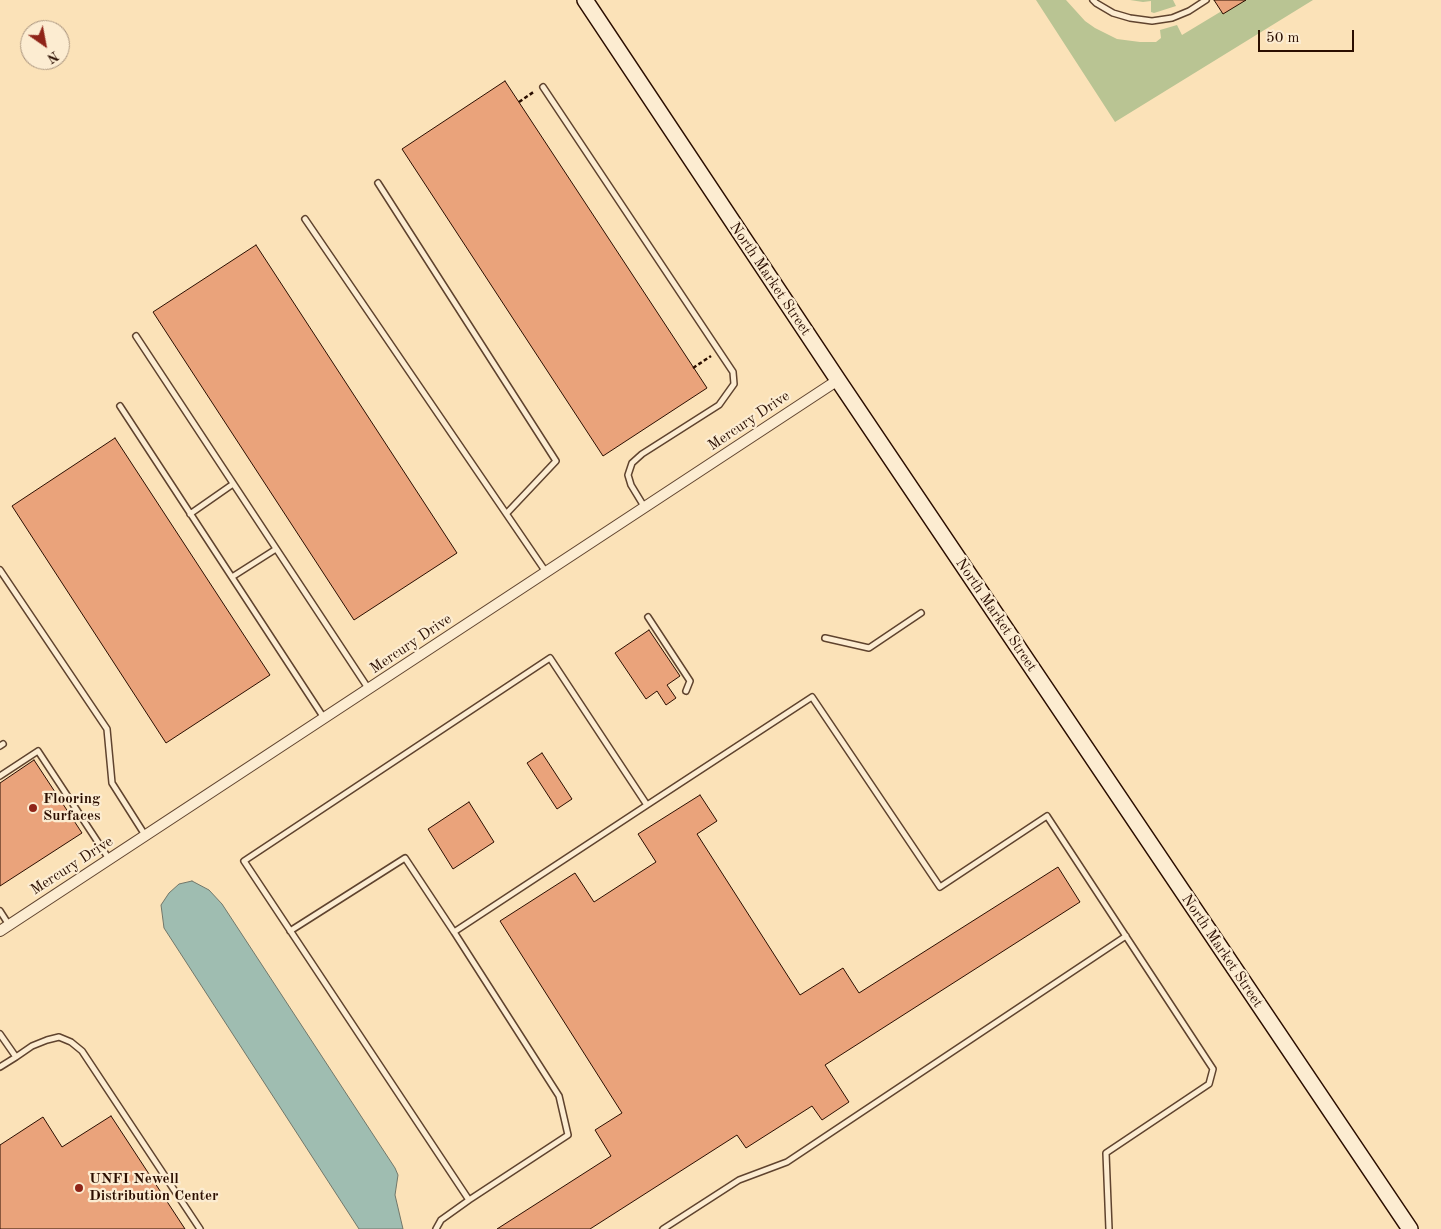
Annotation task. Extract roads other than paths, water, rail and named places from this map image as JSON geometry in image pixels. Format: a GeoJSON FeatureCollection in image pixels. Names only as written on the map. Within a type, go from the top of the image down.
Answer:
{"type":"FeatureCollection","features":[{"type":"Feature","properties":{"kind":"main road","name":"North Market Street"},"geometry":{"type":"LineString","coordinates":[[585,0],[838,380],[1410,1229]]}},
{"type":"Feature","properties":{"kind":"street","name":"Mercury Drive"},"geometry":{"type":"LineString","coordinates":[[4,928],[369,690],[838,380]]}},
{"type":"Feature","properties":{"kind":"lane"},"geometry":{"type":"LineString","coordinates":[[1093,0],[1096,4],[1113,13],[1152,21],[1172,18],[1206,0]]}},
{"type":"Feature","properties":{"kind":"lane"},"geometry":{"type":"LineString","coordinates":[[543,86],[733,372],[734,384],[719,404],[642,454],[632,463],[628,475],[631,485],[645,508]]}},
{"type":"Feature","properties":{"kind":"lane"},"geometry":{"type":"LineString","coordinates":[[378,183],[556,461],[507,513]]}},
{"type":"Feature","properties":{"kind":"lane"},"geometry":{"type":"LineString","coordinates":[[305,219],[546,572]]}},
{"type":"Feature","properties":{"kind":"lane"},"geometry":{"type":"LineString","coordinates":[[136,336],[369,690]]}},
{"type":"Feature","properties":{"kind":"lane"},"geometry":{"type":"LineString","coordinates":[[120,406],[324,719]]}},
{"type":"Feature","properties":{"kind":"lane"},"geometry":{"type":"LineString","coordinates":[[190,514],[233,484]]}},
{"type":"Feature","properties":{"kind":"lane"},"geometry":{"type":"LineString","coordinates":[[232,578],[276,549]]}},
{"type":"Feature","properties":{"kind":"lane"},"geometry":{"type":"LineString","coordinates":[[0,570],[107,729],[112,783],[146,836]]}},
{"type":"Feature","properties":{"kind":"lane"},"geometry":{"type":"LineString","coordinates":[[825,638],[869,648],[921,613]]}},
{"type":"Feature","properties":{"kind":"lane"},"geometry":{"type":"LineString","coordinates":[[648,617],[690,681],[686,691]]}},
{"type":"Feature","properties":{"kind":"lane"},"geometry":{"type":"LineString","coordinates":[[469,1200],[244,861],[550,658],[647,805]]}},
{"type":"Feature","properties":{"kind":"lane"},"geometry":{"type":"LineString","coordinates":[[454,932],[812,697],[940,887],[1047,816],[1213,1068],[1209,1084],[1106,1153],[1109,1229]]}},
{"type":"Feature","properties":{"kind":"lane"},"geometry":{"type":"LineString","coordinates":[[0,776],[38,751],[110,859]]}},
{"type":"Feature","properties":{"kind":"lane"},"geometry":{"type":"LineString","coordinates":[[290,931],[405,858],[559,1096],[568,1135],[469,1200],[441,1220],[436,1229]]}},
{"type":"Feature","properties":{"kind":"lane"},"geometry":{"type":"LineString","coordinates":[[0,912],[4,928]]}},
{"type":"Feature","properties":{"kind":"lane"},"geometry":{"type":"LineString","coordinates":[[663,1229],[739,1180],[787,1162],[1126,936]]}},
{"type":"Feature","properties":{"kind":"lane"},"geometry":{"type":"LineString","coordinates":[[0,1034],[16,1057]]}},
{"type":"Feature","properties":{"kind":"lane"},"geometry":{"type":"LineString","coordinates":[[0,1067],[32,1046],[47,1040],[59,1037],[71,1042],[82,1051],[200,1229]]}},
{"type":"Feature","properties":{"kind":"place","name":"Flooring Surfaces"},"geometry":{"type":"Point","coordinates":[33,808]}},
{"type":"Feature","properties":{"kind":"place","name":"UNFI Newell Distribution Center"},"geometry":{"type":"Point","coordinates":[79,1188]}}]}
